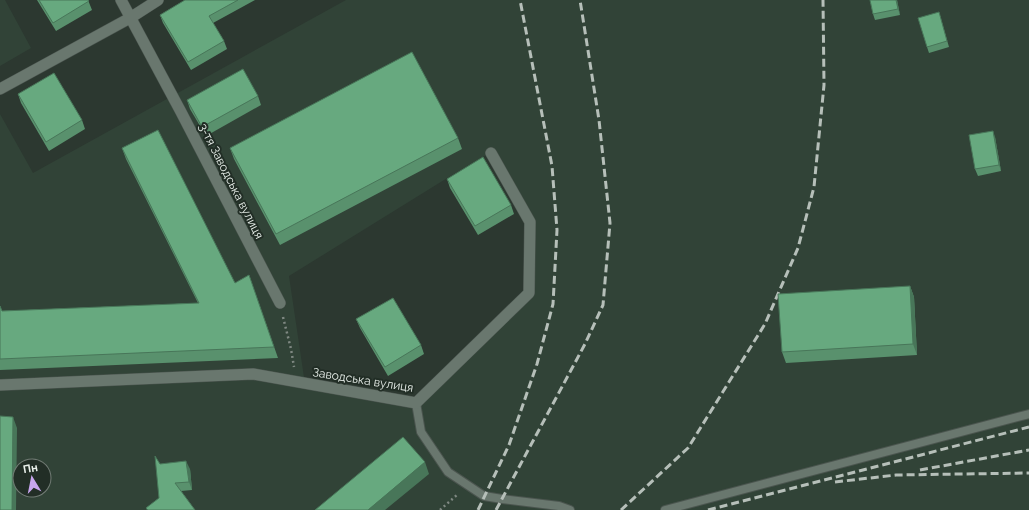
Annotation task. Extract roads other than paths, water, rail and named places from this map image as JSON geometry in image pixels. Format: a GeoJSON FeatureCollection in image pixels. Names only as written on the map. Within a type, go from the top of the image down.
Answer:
{"type":"FeatureCollection","features":[{"type":"Feature","properties":{"kind":"street","name":"3-тя Заводська вулиця"},"geometry":{"type":"LineString","coordinates":[[121,0],[280,303]]}},
{"type":"Feature","properties":{"kind":"street"},"geometry":{"type":"LineString","coordinates":[[0,89],[130,18],[158,0]]}},
{"type":"Feature","properties":{"kind":"street","name":"Заводська вулиця"},"geometry":{"type":"LineString","coordinates":[[0,384],[254,374],[416,403],[529,294],[530,222],[490,153]]}},
{"type":"Feature","properties":{"kind":"lane"},"geometry":{"type":"LineString","coordinates":[[416,403],[421,432],[448,472],[484,496],[559,506],[570,510]]}},
{"type":"Feature","properties":{"kind":"lane"},"geometry":{"type":"LineString","coordinates":[[665,510],[1029,414]]}},
{"type":"Feature","properties":{"kind":"railway"},"geometry":{"type":"LineString","coordinates":[[478,510],[509,445],[537,364],[553,304],[557,230],[552,166],[520,0]]}},
{"type":"Feature","properties":{"kind":"railway"},"geometry":{"type":"LineString","coordinates":[[496,510],[585,344],[603,305],[610,223],[599,120],[580,0]]}},
{"type":"Feature","properties":{"kind":"railway"},"geometry":{"type":"LineString","coordinates":[[621,510],[688,448],[765,324],[798,248],[814,187],[824,85],[823,0]]}},
{"type":"Feature","properties":{"kind":"railway"},"geometry":{"type":"LineString","coordinates":[[708,510],[1029,427]]}},
{"type":"Feature","properties":{"kind":"railway"},"geometry":{"type":"LineString","coordinates":[[920,470],[1029,450]]}},
{"type":"Feature","properties":{"kind":"railway"},"geometry":{"type":"LineString","coordinates":[[835,482],[896,475],[1029,473]]}}]}
